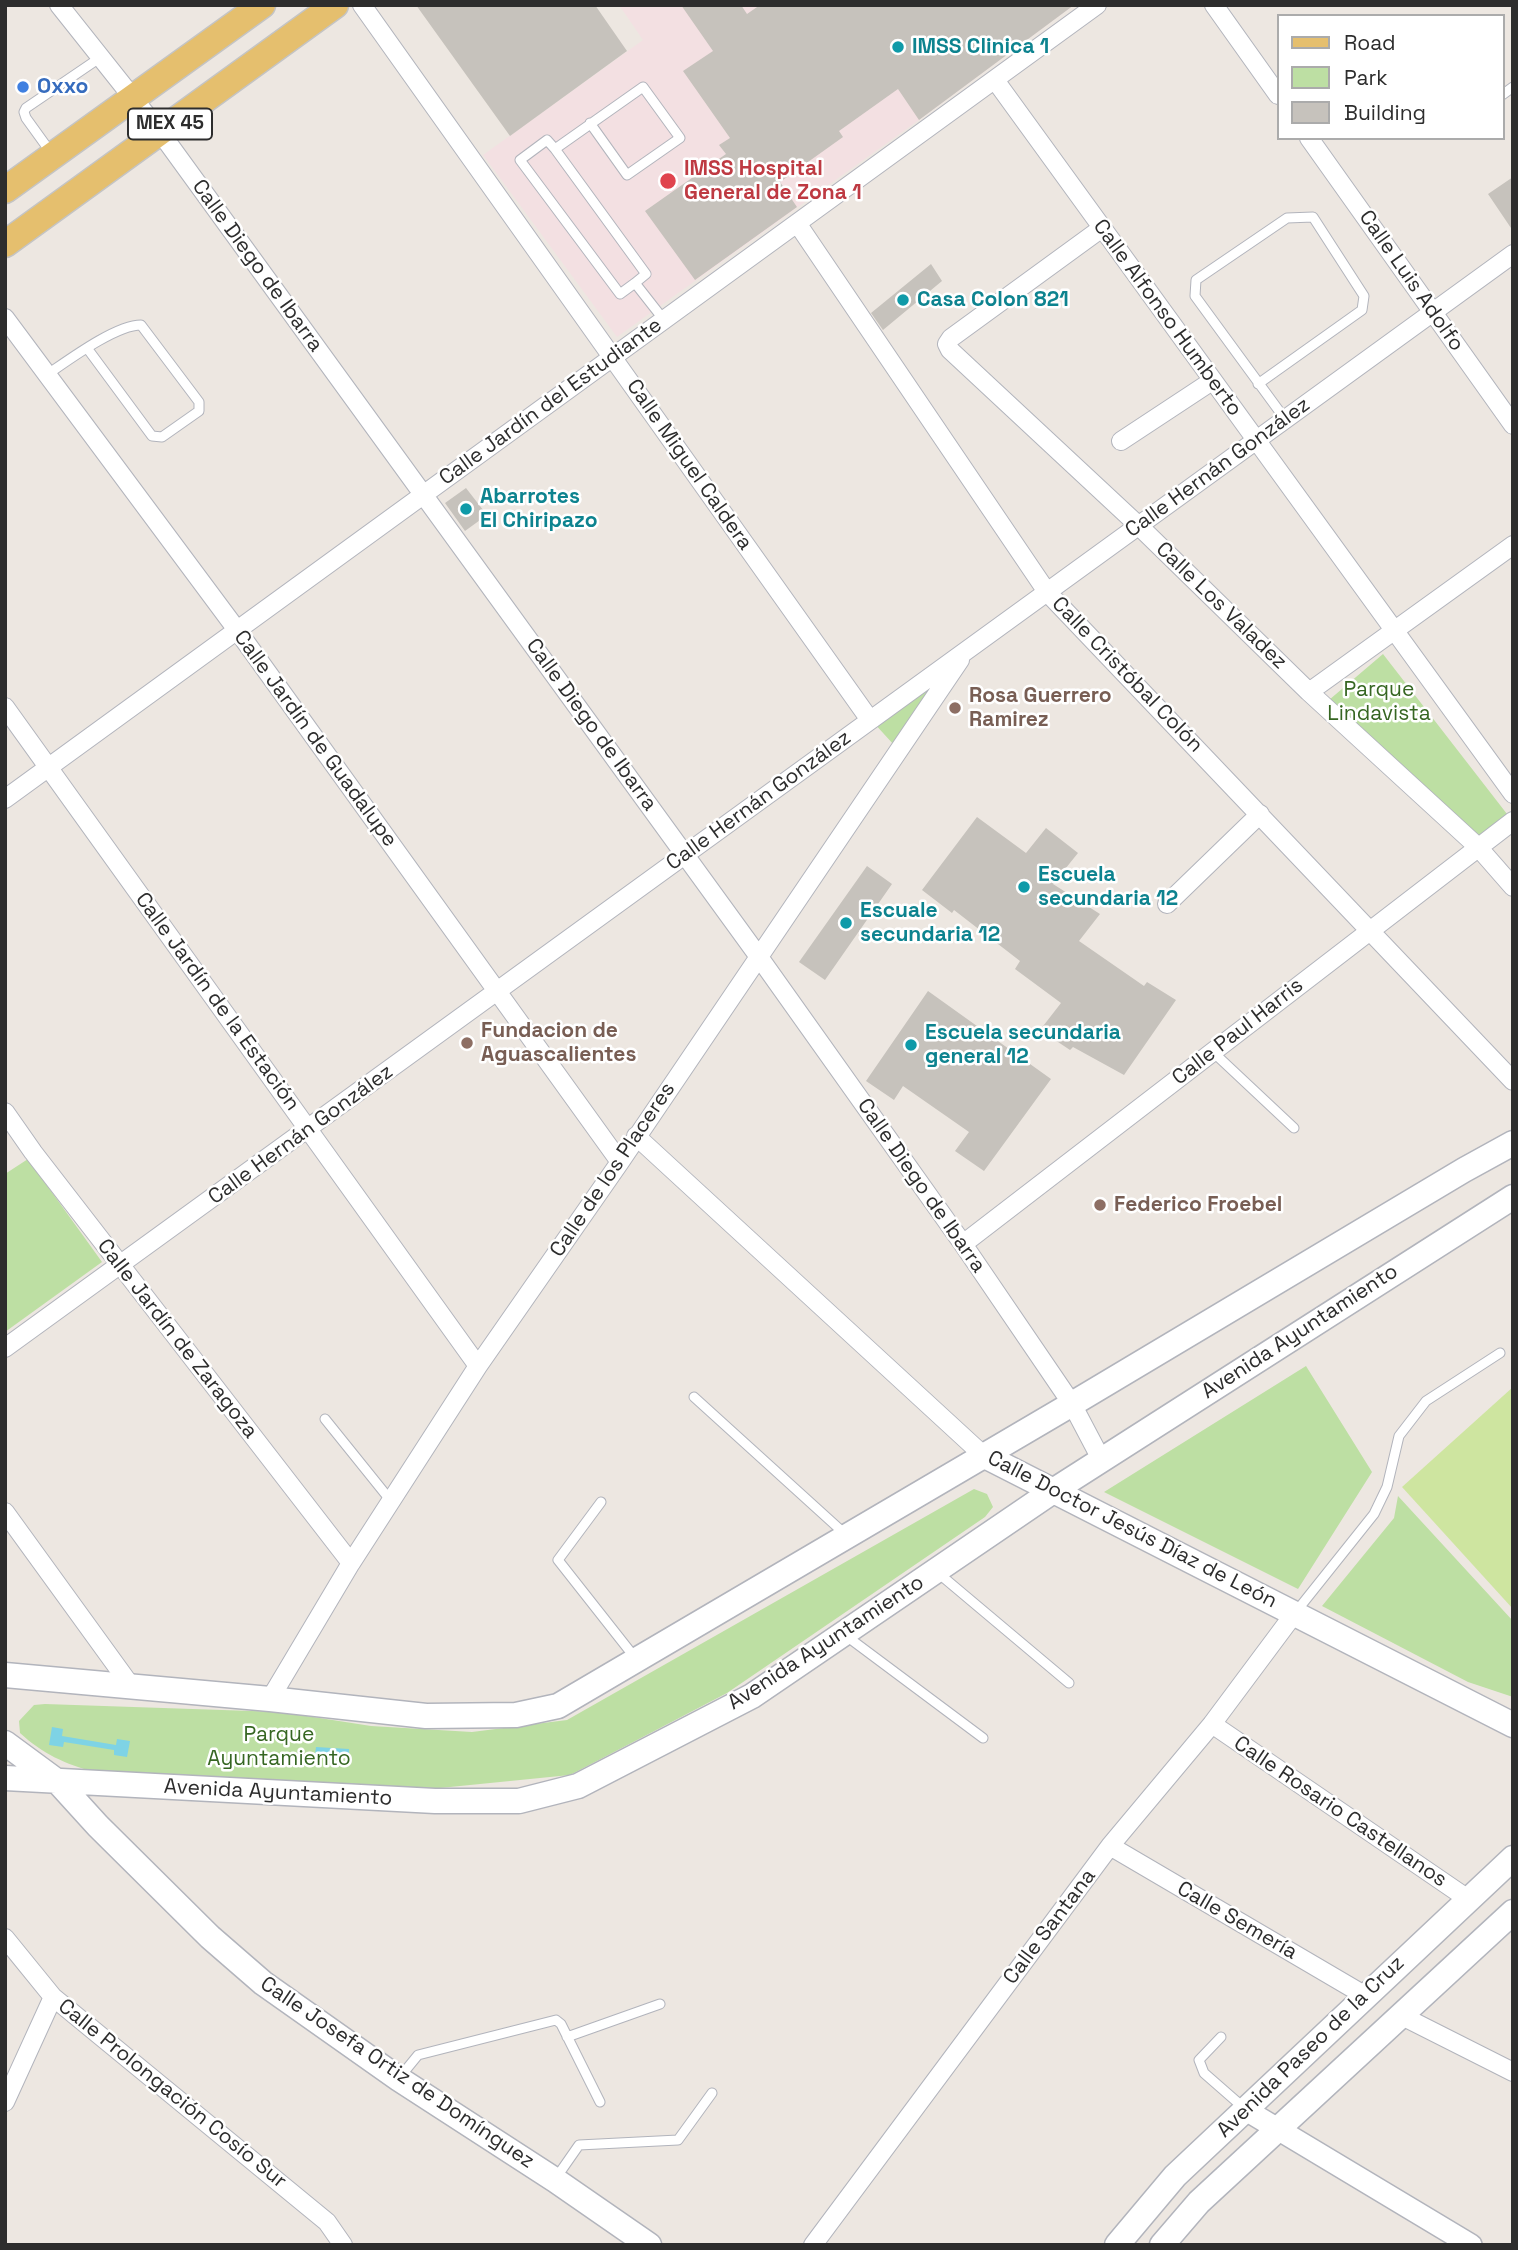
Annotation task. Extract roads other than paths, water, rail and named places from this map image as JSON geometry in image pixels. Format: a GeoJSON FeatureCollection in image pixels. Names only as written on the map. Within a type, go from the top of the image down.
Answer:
{"type":"FeatureCollection","features":[{"type":"Feature","properties":{"kind":"main road","name":"MEX 45"},"geometry":{"type":"LineString","coordinates":[[5,190],[262,5]]}},
{"type":"Feature","properties":{"kind":"main road","name":"MEX 45"},"geometry":{"type":"LineString","coordinates":[[5,243],[335,5]]}},
{"type":"Feature","properties":{"kind":"main road"},"geometry":{"type":"LineString","coordinates":[[5,1675],[426,1716],[516,1715],[558,1706],[1513,1143]]}},
{"type":"Feature","properties":{"kind":"main road","name":"Avenida Ayuntamiento"},"geometry":{"type":"LineString","coordinates":[[5,1778],[435,1801],[519,1801],[578,1786],[752,1696],[1053,1491],[1513,1197]]}},
{"type":"Feature","properties":{"kind":"main road","name":"Calle Doctor Jesús Díaz de León"},"geometry":{"type":"LineString","coordinates":[[983,1455],[1513,1725]]}},
{"type":"Feature","properties":{"kind":"main road","name":"Calle Josefa Ortiz de Domínguez"},"geometry":{"type":"LineString","coordinates":[[5,1743],[58,1782],[98,1826],[227,1952],[263,1983],[399,2079],[560,2172],[649,2245]]}},
{"type":"Feature","properties":{"kind":"main road","name":"Avenida Paseo de la Cruz"},"geometry":{"type":"LineString","coordinates":[[1117,2245],[1175,2176],[1247,2110],[1364,1995],[1513,1858]]}},
{"type":"Feature","properties":{"kind":"main road","name":"Avenida Paseo de la Cruz"},"geometry":{"type":"LineString","coordinates":[[1162,2245],[1199,2202],[1400,2015],[1509,1920]]}},
{"type":"Feature","properties":{"kind":"street","name":"Calle Diego de Ibarra"},"geometry":{"type":"LineString","coordinates":[[58,5],[160,132],[759,957],[963,1244],[1072,1404],[1101,1460]]}},
{"type":"Feature","properties":{"kind":"street","name":"Calle Miguel Caldera"},"geometry":{"type":"LineString","coordinates":[[362,5],[870,720]]}},
{"type":"Feature","properties":{"kind":"street","name":"Calle Jardín del Estudiante"},"geometry":{"type":"LineString","coordinates":[[5,799],[1097,5]]}},
{"type":"Feature","properties":{"kind":"street"},"geometry":{"type":"LineString","coordinates":[[1214,5],[1276,92]]}},
{"type":"Feature","properties":{"kind":"street","name":"Calle Alfonso Humberto"},"geometry":{"type":"LineString","coordinates":[[995,80],[1513,794]]}},
{"type":"Feature","properties":{"kind":"street","name":"Calle Luis Adolfo"},"geometry":{"type":"LineString","coordinates":[[1310,140],[1513,425]]}},
{"type":"Feature","properties":{"kind":"street","name":"Calle Cristóbal Colón"},"geometry":{"type":"LineString","coordinates":[[797,223],[1047,592],[1513,1081]]}},
{"type":"Feature","properties":{"kind":"street","name":"Calle Los Valadez"},"geometry":{"type":"LineString","coordinates":[[1102,228],[951,338],[947,344],[950,350],[1139,526],[1309,692],[1478,847],[1513,887]]}},
{"type":"Feature","properties":{"kind":"street","name":"Calle Hernán González"},"geometry":{"type":"LineString","coordinates":[[5,1348],[1513,254]]}},
{"type":"Feature","properties":{"kind":"street","name":"Calle Jardín de Guadalupe"},"geometry":{"type":"LineString","coordinates":[[5,318],[237,630],[620,1162]]}},
{"type":"Feature","properties":{"kind":"street"},"geometry":{"type":"LineString","coordinates":[[1121,441],[1212,381]]}},
{"type":"Feature","properties":{"kind":"street"},"geometry":{"type":"LineString","coordinates":[[1309,692],[1513,545]]}},
{"type":"Feature","properties":{"kind":"street","name":"Calle de los Placeres"},"geometry":{"type":"LineString","coordinates":[[270,1699],[351,1563],[478,1366],[620,1162],[968,649]]}},
{"type":"Feature","properties":{"kind":"street","name":"Calle Jardín de la Estación"},"geometry":{"type":"LineString","coordinates":[[5,707],[478,1366]]}},
{"type":"Feature","properties":{"kind":"street"},"geometry":{"type":"LineString","coordinates":[[1167,904],[1260,814]]}},
{"type":"Feature","properties":{"kind":"street","name":"Calle Paul Harris"},"geometry":{"type":"LineString","coordinates":[[963,1244],[1513,821]]}},
{"type":"Feature","properties":{"kind":"street","name":"Calle Jardín de Zaragoza"},"geometry":{"type":"LineString","coordinates":[[5,1112],[33,1152],[351,1563]]}},
{"type":"Feature","properties":{"kind":"street","name":"Calle Doctor Jesús Díaz de León"},"geometry":{"type":"LineString","coordinates":[[636,1136],[983,1455]]}},
{"type":"Feature","properties":{"kind":"street"},"geometry":{"type":"LineString","coordinates":[[5,1512],[131,1686]]}},
{"type":"Feature","properties":{"kind":"street","name":"Calle Santana"},"geometry":{"type":"LineString","coordinates":[[813,2245],[1110,1846],[1212,1724],[1294,1614]]}},
{"type":"Feature","properties":{"kind":"street","name":"Calle Rosario Castellanos"},"geometry":{"type":"LineString","coordinates":[[1212,1724],[1468,1899]]}},
{"type":"Feature","properties":{"kind":"street","name":"Calle Semería"},"geometry":{"type":"LineString","coordinates":[[1110,1846],[1364,1995]]}},
{"type":"Feature","properties":{"kind":"street","name":"Calle Prolongación Cosío Sur"},"geometry":{"type":"LineString","coordinates":[[5,1938],[54,1997],[327,2222],[344,2245]]}},
{"type":"Feature","properties":{"kind":"street"},"geometry":{"type":"LineString","coordinates":[[5,2102],[54,1997]]}},
{"type":"Feature","properties":{"kind":"street"},"geometry":{"type":"LineString","coordinates":[[1400,2015],[1513,2072]]}},
{"type":"Feature","properties":{"kind":"street"},"geometry":{"type":"LineString","coordinates":[[1247,2110],[1471,2245]]}},
{"type":"Feature","properties":{"kind":"lane"},"geometry":{"type":"LineString","coordinates":[[53,156],[24,112],[101,57]]}},
{"type":"Feature","properties":{"kind":"lane"},"geometry":{"type":"LineString","coordinates":[[555,149],[590,123],[643,87],[680,138],[627,175],[590,123]]}},
{"type":"Feature","properties":{"kind":"lane"},"geometry":{"type":"LineString","coordinates":[[547,140],[646,274],[635,283],[620,294],[520,160],[547,140]]}},
{"type":"Feature","properties":{"kind":"lane"},"geometry":{"type":"LineString","coordinates":[[1258,384],[1362,310],[1364,296],[1313,217],[1287,218],[1196,280],[1195,296],[1258,384],[1285,419]]}},
{"type":"Feature","properties":{"kind":"lane"},"geometry":{"type":"LineString","coordinates":[[635,283],[664,320]]}},
{"type":"Feature","properties":{"kind":"lane"},"geometry":{"type":"LineString","coordinates":[[48,374],[87,348],[131,325],[141,325],[199,402],[199,411],[162,437],[152,436],[87,348]]}},
{"type":"Feature","properties":{"kind":"lane"},"geometry":{"type":"LineString","coordinates":[[1213,1052],[1294,1128]]}},
{"type":"Feature","properties":{"kind":"lane"},"geometry":{"type":"LineString","coordinates":[[1294,1614],[1374,1514],[1387,1487],[1399,1436],[1426,1401],[1500,1353]]}},
{"type":"Feature","properties":{"kind":"lane"},"geometry":{"type":"LineString","coordinates":[[694,1397],[846,1536]]}},
{"type":"Feature","properties":{"kind":"lane"},"geometry":{"type":"LineString","coordinates":[[325,1419],[391,1501]]}},
{"type":"Feature","properties":{"kind":"lane"},"geometry":{"type":"LineString","coordinates":[[601,1502],[558,1560],[636,1660]]}},
{"type":"Feature","properties":{"kind":"lane"},"geometry":{"type":"LineString","coordinates":[[936,1571],[1069,1683]]}},
{"type":"Feature","properties":{"kind":"lane"},"geometry":{"type":"LineString","coordinates":[[843,1633],[984,1738]]}},
{"type":"Feature","properties":{"kind":"lane"},"geometry":{"type":"LineString","coordinates":[[567,2037],[660,2004]]}},
{"type":"Feature","properties":{"kind":"lane"},"geometry":{"type":"LineString","coordinates":[[399,2079],[418,2055],[556,2020],[600,2102]]}},
{"type":"Feature","properties":{"kind":"lane"},"geometry":{"type":"LineString","coordinates":[[1221,2037],[1199,2060],[1200,2066],[1204,2073],[1247,2110]]}},
{"type":"Feature","properties":{"kind":"lane"},"geometry":{"type":"LineString","coordinates":[[560,2172],[579,2145],[678,2140],[712,2093]]}},
{"type":"Feature","properties":{"kind":"water"},"geometry":{"type":"Polygon","coordinates":[[[52,1727],[63,1729],[62,1736],[116,1745],[117,1739],[130,1741],[127,1757],[114,1755],[114,1750],[64,1742],[63,1747],[49,1745],[52,1727]]]}},
{"type":"Feature","properties":{"kind":"water"},"geometry":{"type":"Polygon","coordinates":[[[316,1747],[349,1749],[349,1757],[315,1755],[316,1747]]]}},
{"type":"Feature","properties":{"kind":"place","name":"IMSS Clinica 1"},"geometry":{"type":"Point","coordinates":[898,47]}},
{"type":"Feature","properties":{"kind":"place","name":"Oxxo"},"geometry":{"type":"Point","coordinates":[23,87]}},
{"type":"Feature","properties":{"kind":"place","name":"IMSS Hospital General de Zona 1"},"geometry":{"type":"Point","coordinates":[668,181]}},
{"type":"Feature","properties":{"kind":"place","name":"Casa Colon 821"},"geometry":{"type":"Point","coordinates":[903,300]}},
{"type":"Feature","properties":{"kind":"place","name":"Abarrotes El Chiripazo"},"geometry":{"type":"Point","coordinates":[466,509]}},
{"type":"Feature","properties":{"kind":"place","name":"Rosa Guerrero Ramirez"},"geometry":{"type":"Point","coordinates":[955,708]}},
{"type":"Feature","properties":{"kind":"place","name":"Escuela secundaria 12"},"geometry":{"type":"Point","coordinates":[1024,887]}},
{"type":"Feature","properties":{"kind":"place","name":"Escuale secundaria 12"},"geometry":{"type":"Point","coordinates":[846,923]}},
{"type":"Feature","properties":{"kind":"place","name":"Fundacion de Aguascalientes"},"geometry":{"type":"Point","coordinates":[467,1043]}},
{"type":"Feature","properties":{"kind":"place","name":"Escuela secundaria general 12"},"geometry":{"type":"Point","coordinates":[911,1045]}},
{"type":"Feature","properties":{"kind":"place","name":"Federico Froebel"},"geometry":{"type":"Point","coordinates":[1100,1205]}},
{"type":"Feature","properties":{"kind":"park label","name":"Parque Lindavista"},"geometry":{"type":"Point","coordinates":[1379,702]}},
{"type":"Feature","properties":{"kind":"park label","name":"Parque Ayuntamiento"},"geometry":{"type":"Point","coordinates":[279,1747]}}]}
